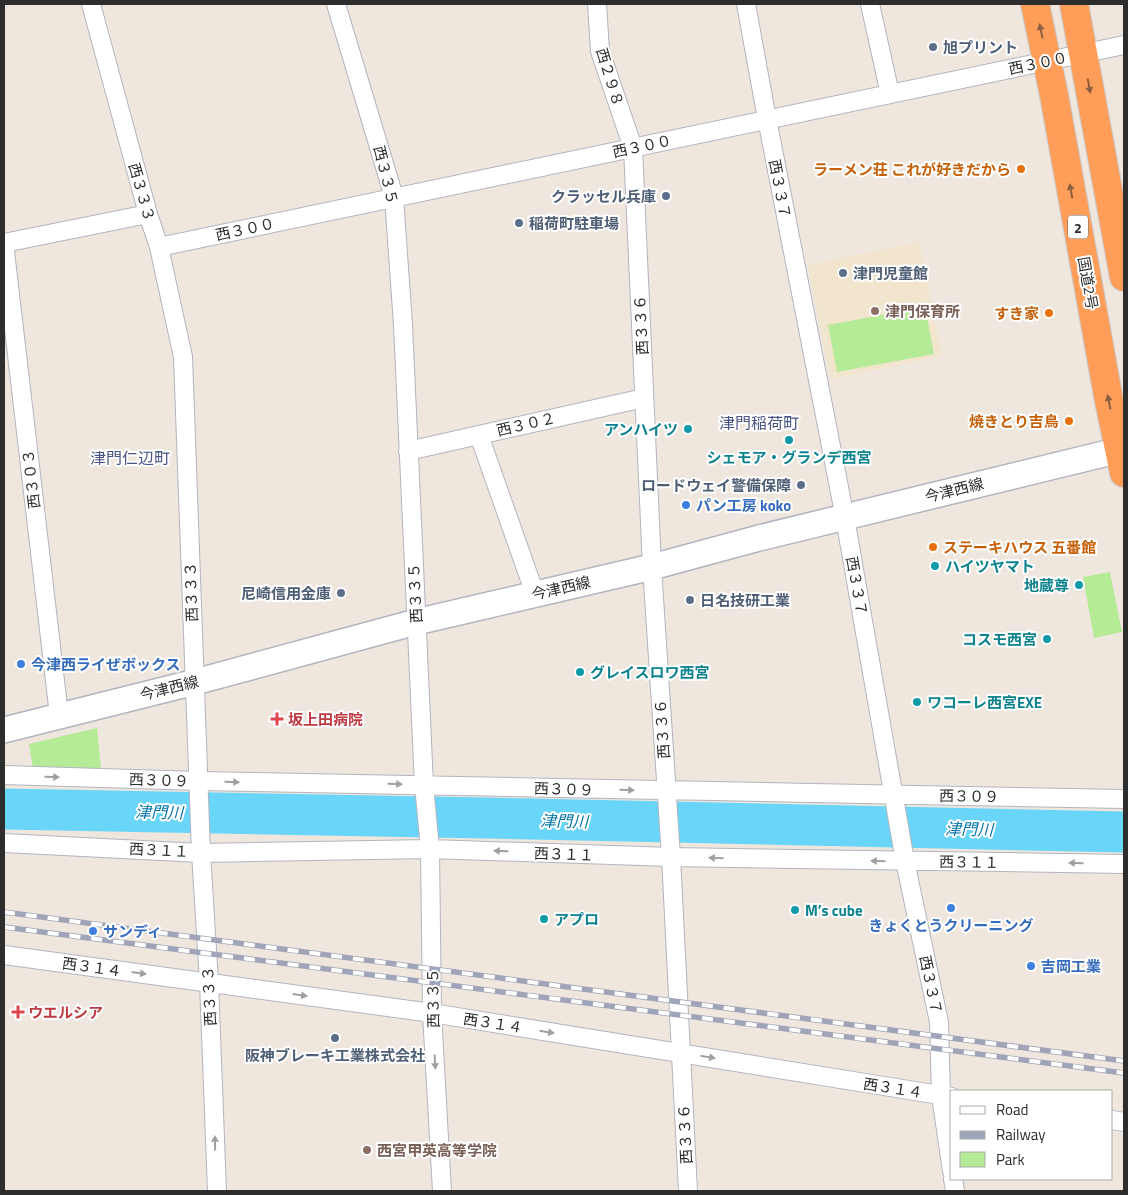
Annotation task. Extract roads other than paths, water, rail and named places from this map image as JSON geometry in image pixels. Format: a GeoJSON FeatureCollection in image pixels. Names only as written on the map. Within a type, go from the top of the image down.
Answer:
{"type":"FeatureCollection","features":[{"type":"Feature","properties":{"kind":"highway","name":"国道2号"},"geometry":{"type":"LineString","coordinates":[[1035,4],[1109,401],[1123,457]]}},
{"type":"Feature","properties":{"kind":"highway"},"geometry":{"type":"LineString","coordinates":[[1074,4],[1124,277]]}},
{"type":"Feature","properties":{"kind":"street","name":"西３３３"},"geometry":{"type":"LineString","coordinates":[[91,4],[148,214],[159,247],[183,357],[194,682],[217,1191]]}},
{"type":"Feature","properties":{"kind":"street","name":"西３３５"},"geometry":{"type":"LineString","coordinates":[[336,4],[394,197],[403,325],[424,784],[430,849],[432,1014],[442,1191]]}},
{"type":"Feature","properties":{"kind":"street","name":"西２９８"},"geometry":{"type":"LineString","coordinates":[[597,4],[600,51],[633,148]]}},
{"type":"Feature","properties":{"kind":"street","name":"西３３７"},"geometry":{"type":"LineString","coordinates":[[746,4],[845,518],[904,854],[939,1022],[950,1146]]}},
{"type":"Feature","properties":{"kind":"street"},"geometry":{"type":"LineString","coordinates":[[870,4],[890,94]]}},
{"type":"Feature","properties":{"kind":"street","name":"西３００"},"geometry":{"type":"LineString","coordinates":[[159,247],[1124,45]]}},
{"type":"Feature","properties":{"kind":"street","name":"西３３６"},"geometry":{"type":"LineString","coordinates":[[633,148],[652,567],[671,857],[688,1191]]}},
{"type":"Feature","properties":{"kind":"street"},"geometry":{"type":"LineString","coordinates":[[4,243],[148,214]]}},
{"type":"Feature","properties":{"kind":"street","name":"西３０３"},"geometry":{"type":"LineString","coordinates":[[4,243],[59,715]]}},
{"type":"Feature","properties":{"kind":"street","name":"西３０２"},"geometry":{"type":"LineString","coordinates":[[408,451],[644,398]]}},
{"type":"Feature","properties":{"kind":"street"},"geometry":{"type":"LineString","coordinates":[[479,435],[535,594]]}},
{"type":"Feature","properties":{"kind":"street","name":"今津西線"},"geometry":{"type":"LineString","coordinates":[[4,730],[194,682],[416,622],[652,567],[758,538],[1123,457]]}},
{"type":"Feature","properties":{"kind":"street","name":"西３０９"},"geometry":{"type":"LineString","coordinates":[[4,775],[199,788],[424,784],[666,791],[896,802],[1124,800]]}},
{"type":"Feature","properties":{"kind":"street","name":"西３１１"},"geometry":{"type":"LineString","coordinates":[[4,843],[201,853],[430,849],[671,857],[904,854],[1124,864]]}},
{"type":"Feature","properties":{"kind":"street","name":"西３１４"},"geometry":{"type":"LineString","coordinates":[[4,955],[432,1014],[681,1052],[946,1096]]}},
{"type":"Feature","properties":{"kind":"waterway","name":"津門川"},"geometry":{"type":"LineString","coordinates":[[4,809],[1124,832]]}},
{"type":"Feature","properties":{"kind":"railway"},"geometry":{"type":"LineString","coordinates":[[4,912],[1124,1061]]}},
{"type":"Feature","properties":{"kind":"railway"},"geometry":{"type":"LineString","coordinates":[[4,927],[1124,1073]]}},
{"type":"Feature","properties":{"kind":"place","name":"旭プリント"},"geometry":{"type":"Point","coordinates":[933,47]}},
{"type":"Feature","properties":{"kind":"place","name":"ラーメン荘 これが好きだから"},"geometry":{"type":"Point","coordinates":[1021,169]}},
{"type":"Feature","properties":{"kind":"place","name":"クラッセル兵庫"},"geometry":{"type":"Point","coordinates":[666,196]}},
{"type":"Feature","properties":{"kind":"place","name":"稲荷町駐車場"},"geometry":{"type":"Point","coordinates":[519,223]}},
{"type":"Feature","properties":{"kind":"place","name":"津門児童館"},"geometry":{"type":"Point","coordinates":[843,273]}},
{"type":"Feature","properties":{"kind":"place","name":"津門保育所"},"geometry":{"type":"Point","coordinates":[875,311]}},
{"type":"Feature","properties":{"kind":"place","name":"すき家"},"geometry":{"type":"Point","coordinates":[1049,313]}},
{"type":"Feature","properties":{"kind":"place","name":"焼きとり吉鳥"},"geometry":{"type":"Point","coordinates":[1069,421]}},
{"type":"Feature","properties":{"kind":"place","name":"アンハイツ"},"geometry":{"type":"Point","coordinates":[688,429]}},
{"type":"Feature","properties":{"kind":"place","name":"シェモア・グランデ西宮"},"geometry":{"type":"Point","coordinates":[789,440]}},
{"type":"Feature","properties":{"kind":"place","name":"ロードウェイ警備保障"},"geometry":{"type":"Point","coordinates":[801,485]}},
{"type":"Feature","properties":{"kind":"place","name":"パン工房 koko"},"geometry":{"type":"Point","coordinates":[686,505]}},
{"type":"Feature","properties":{"kind":"place","name":"ステーキハウス 五番館"},"geometry":{"type":"Point","coordinates":[933,547]}},
{"type":"Feature","properties":{"kind":"place","name":"ハイツヤマト"},"geometry":{"type":"Point","coordinates":[935,566]}},
{"type":"Feature","properties":{"kind":"place","name":"地蔵尊"},"geometry":{"type":"Point","coordinates":[1079,585]}},
{"type":"Feature","properties":{"kind":"place","name":"尼崎信用金庫"},"geometry":{"type":"Point","coordinates":[341,593]}},
{"type":"Feature","properties":{"kind":"place","name":"日名技研工業"},"geometry":{"type":"Point","coordinates":[690,600]}},
{"type":"Feature","properties":{"kind":"place","name":"コスモ西宮"},"geometry":{"type":"Point","coordinates":[1047,639]}},
{"type":"Feature","properties":{"kind":"place","name":"今津西ライぜボックス"},"geometry":{"type":"Point","coordinates":[21,664]}},
{"type":"Feature","properties":{"kind":"place","name":"グレイスロワ西宮"},"geometry":{"type":"Point","coordinates":[580,672]}},
{"type":"Feature","properties":{"kind":"place","name":"ワコーレ西宮EXE"},"geometry":{"type":"Point","coordinates":[917,702]}},
{"type":"Feature","properties":{"kind":"place","name":"坂上田病院"},"geometry":{"type":"Point","coordinates":[277,719]}},
{"type":"Feature","properties":{"kind":"place","name":"きょくとうクリーニング"},"geometry":{"type":"Point","coordinates":[951,908]}},
{"type":"Feature","properties":{"kind":"place","name":"M’s cube"},"geometry":{"type":"Point","coordinates":[795,910]}},
{"type":"Feature","properties":{"kind":"place","name":"アプロ"},"geometry":{"type":"Point","coordinates":[544,919]}},
{"type":"Feature","properties":{"kind":"place","name":"サンディ"},"geometry":{"type":"Point","coordinates":[93,931]}},
{"type":"Feature","properties":{"kind":"place","name":"吉岡工業"},"geometry":{"type":"Point","coordinates":[1031,966]}},
{"type":"Feature","properties":{"kind":"place","name":"ウエルシア"},"geometry":{"type":"Point","coordinates":[18,1012]}},
{"type":"Feature","properties":{"kind":"place","name":"阪神ブレーキ工業株式会社"},"geometry":{"type":"Point","coordinates":[335,1038]}},
{"type":"Feature","properties":{"kind":"place","name":"西宮甲英高等学院"},"geometry":{"type":"Point","coordinates":[367,1150]}},
{"type":"Feature","properties":{"kind":"district","name":"津門稲荷町"},"geometry":{"type":"Point","coordinates":[759,423]}},
{"type":"Feature","properties":{"kind":"district","name":"津門仁辺町"},"geometry":{"type":"Point","coordinates":[130,458]}}]}
